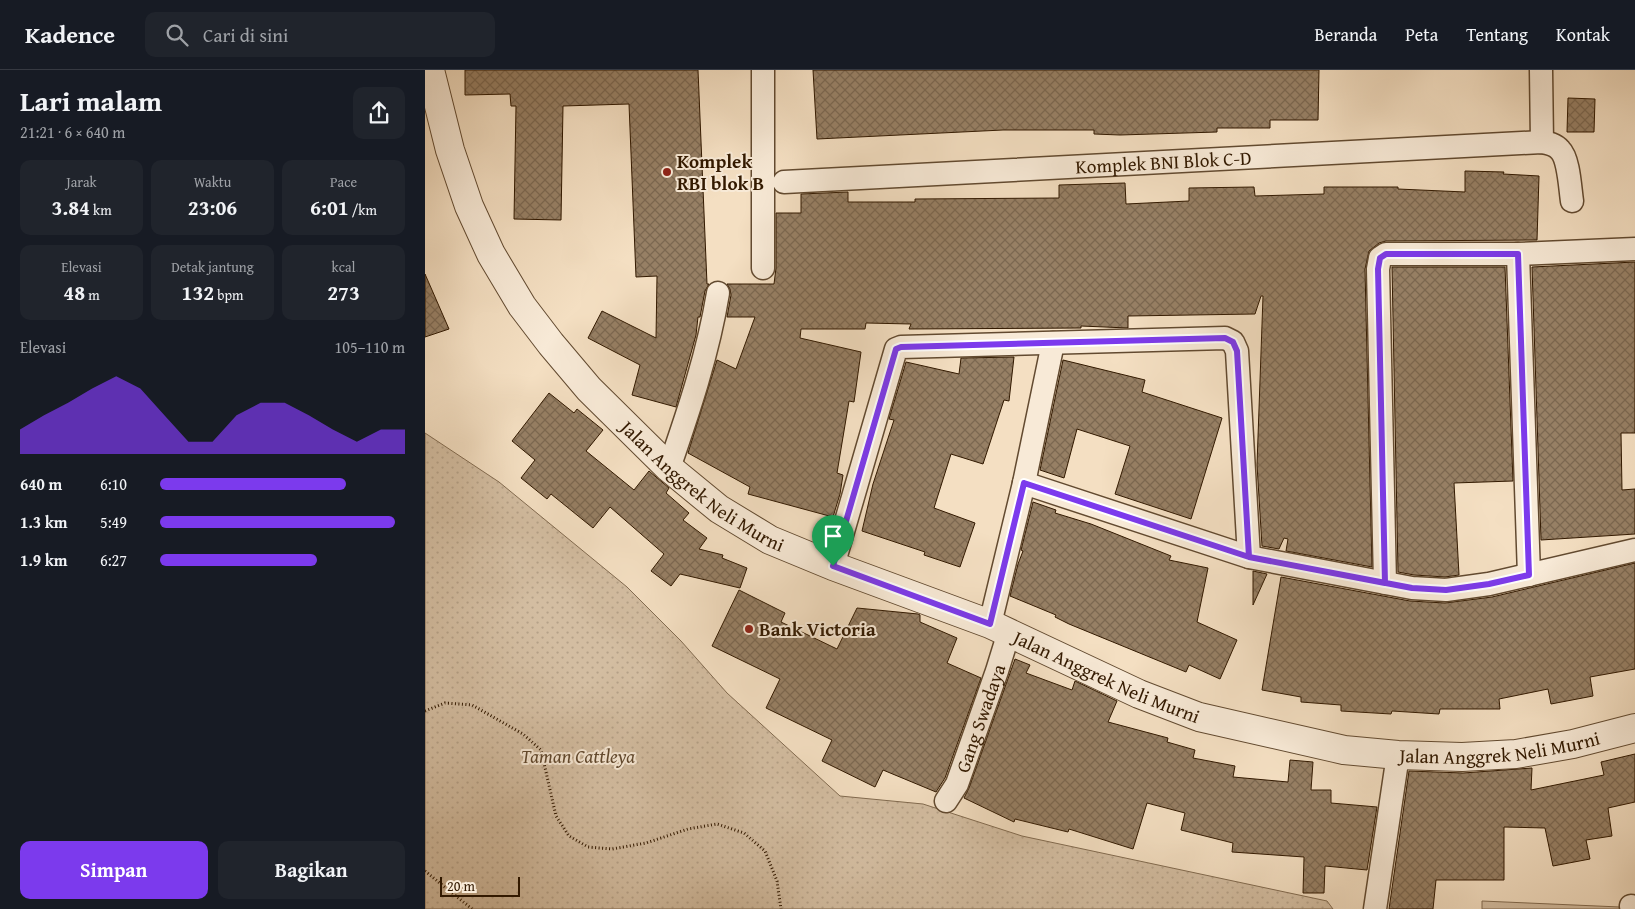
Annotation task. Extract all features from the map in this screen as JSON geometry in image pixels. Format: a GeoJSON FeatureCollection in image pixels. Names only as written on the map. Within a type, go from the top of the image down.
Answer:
{"type":"FeatureCollection","features":[{"type":"Feature","properties":{"kind":"street","name":"Jalan Anggrek Neli Murni"},"geometry":{"type":"LineString","coordinates":[[430,70],[449,150],[469,206],[491,254],[522,306],[589,389],[669,468],[719,510],[770,540],[833,566],[1000,628],[1139,694],[1199,717],[1344,750],[1398,755],[1462,757],[1516,754],[1573,744],[1635,728]]}},
{"type":"Feature","properties":{"kind":"street"},"geometry":{"type":"LineString","coordinates":[[763,70],[763,268]]}},
{"type":"Feature","properties":{"kind":"street"},"geometry":{"type":"LineString","coordinates":[[1541,70],[1542,142],[1553,144],[1561,150],[1567,168],[1572,201]]}},
{"type":"Feature","properties":{"kind":"street","name":"Komplek BNI Blok C-D"},"geometry":{"type":"LineString","coordinates":[[784,182],[1542,142]]}},
{"type":"Feature","properties":{"kind":"street"},"geometry":{"type":"LineString","coordinates":[[1385,583],[1378,269],[1380,258],[1386,254],[1518,254],[1635,249]]}},
{"type":"Feature","properties":{"kind":"street"},"geometry":{"type":"LineString","coordinates":[[1518,254],[1529,575]]}},
{"type":"Feature","properties":{"kind":"street"},"geometry":{"type":"LineString","coordinates":[[669,468],[711,336],[718,293]]}},
{"type":"Feature","properties":{"kind":"street"},"geometry":{"type":"LineString","coordinates":[[833,566],[896,349],[901,347],[1225,338],[1233,342],[1237,351],[1249,557]]}},
{"type":"Feature","properties":{"kind":"street","name":"Gang Swadaya"},"geometry":{"type":"LineString","coordinates":[[946,802],[957,784],[997,671],[1000,628],[1024,483],[1053,343]]}},
{"type":"Feature","properties":{"kind":"street"},"geometry":{"type":"LineString","coordinates":[[1024,483],[1249,557],[1412,588],[1446,590],[1489,584],[1635,550]]}},
{"type":"Feature","properties":{"kind":"street"},"geometry":{"type":"LineString","coordinates":[[1375,909],[1398,755]]}},
{"type":"Feature","properties":{"kind":"path"},"geometry":{"type":"LineString","coordinates":[[425,712],[445,703],[471,706],[523,734],[541,750],[557,816],[569,836],[588,847],[612,849],[646,843],[688,829],[717,824],[744,833],[765,851],[777,881],[781,909]]}},
{"type":"Feature","properties":{"kind":"path"},"geometry":{"type":"LineString","coordinates":[[425,872],[472,909]]}},
{"type":"Feature","properties":{"kind":"green space","name":"Taman Cattleya"},"geometry":{"type":"Polygon","coordinates":[[[425,433],[499,482],[627,587],[681,641],[727,693],[840,796],[923,804],[1022,836],[1327,901],[1333,909],[425,909],[425,433]]]}},
{"type":"Feature","properties":{"kind":"green space"},"geometry":{"type":"Polygon","coordinates":[[[1482,901],[1620,907],[1620,909],[1482,909],[1482,901]]]}},
{"type":"Feature","properties":{"kind":"building"},"geometry":{"type":"Polygon","coordinates":[[[465,70],[698,70],[707,284],[709,284],[705,291],[700,317],[698,317],[696,335],[676,407],[632,395],[640,365],[588,338],[602,311],[656,338],[657,276],[636,277],[629,104],[563,106],[561,220],[514,219],[516,106],[511,106],[510,94],[465,95],[465,70]]]}},
{"type":"Feature","properties":{"kind":"building"},"geometry":{"type":"Polygon","coordinates":[[[813,70],[1319,70],[1318,120],[1270,120],[1270,128],[1217,128],[1217,132],[1120,135],[1094,134],[1094,130],[1003,130],[817,139],[813,70]]]}},
{"type":"Feature","properties":{"kind":"building"},"geometry":{"type":"Polygon","coordinates":[[[1568,98],[1595,99],[1594,132],[1567,132],[1568,98]]]}},
{"type":"Feature","properties":{"kind":"building"},"geometry":{"type":"Polygon","coordinates":[[[1465,171],[1504,172],[1503,174],[1539,176],[1537,240],[1386,241],[1379,243],[1369,251],[1365,269],[1372,567],[1286,551],[1288,539],[1284,538],[1279,549],[1262,546],[1257,465],[1263,296],[1261,296],[1255,314],[1128,316],[1128,328],[1081,326],[1081,328],[909,329],[911,324],[866,323],[865,329],[801,329],[800,338],[861,352],[854,402],[849,401],[837,473],[843,475],[833,517],[748,494],[750,487],[688,453],[717,360],[736,369],[755,317],[727,317],[731,295],[727,284],[774,284],[776,268],[776,213],[801,213],[801,194],[848,192],[848,202],[915,202],[915,199],[1059,198],[1059,185],[1125,183],[1126,204],[1189,201],[1189,188],[1254,187],[1255,196],[1324,194],[1324,187],[1398,187],[1398,189],[1465,192],[1465,171]]]}},
{"type":"Feature","properties":{"kind":"building"},"geometry":{"type":"Polygon","coordinates":[[[1635,262],[1635,433],[1621,433],[1622,490],[1635,489],[1635,534],[1541,540],[1532,267],[1635,262]]]}},
{"type":"Feature","properties":{"kind":"building"},"geometry":{"type":"Polygon","coordinates":[[[1392,267],[1505,267],[1513,481],[1454,483],[1459,575],[1445,577],[1398,572],[1392,267]]]}},
{"type":"Feature","properties":{"kind":"building"},"geometry":{"type":"Polygon","coordinates":[[[425,274],[449,329],[425,337],[425,274]]]}},
{"type":"Feature","properties":{"kind":"building"},"geometry":{"type":"Polygon","coordinates":[[[1014,357],[1009,401],[1004,400],[983,464],[951,454],[934,508],[975,523],[960,567],[924,555],[925,552],[862,531],[873,484],[894,420],[889,419],[906,362],[959,374],[961,358],[1014,357]]]}},
{"type":"Feature","properties":{"kind":"building"},"geometry":{"type":"Polygon","coordinates":[[[1063,360],[1145,380],[1142,392],[1222,418],[1191,519],[1115,494],[1130,446],[1077,429],[1064,478],[1040,470],[1063,360]]]}},
{"type":"Feature","properties":{"kind":"building"},"geometry":{"type":"Polygon","coordinates":[[[549,393],[574,413],[577,409],[603,430],[586,451],[634,490],[649,471],[669,488],[666,493],[689,513],[683,520],[707,538],[699,549],[723,555],[722,558],[747,568],[740,588],[680,574],[671,586],[651,571],[664,554],[610,507],[593,528],[551,494],[547,499],[521,478],[535,460],[512,441],[549,393]]]}},
{"type":"Feature","properties":{"kind":"building"},"geometry":{"type":"Polygon","coordinates":[[[1033,502],[1056,510],[1055,513],[1091,524],[1171,556],[1169,560],[1208,568],[1197,622],[1237,640],[1220,679],[1189,665],[1186,672],[1069,624],[1055,617],[1056,615],[1010,596],[1023,551],[1021,550],[1033,502]]]}},
{"type":"Feature","properties":{"kind":"building"},"geometry":{"type":"Polygon","coordinates":[[[1635,563],[1635,669],[1590,677],[1593,696],[1551,704],[1548,689],[1499,699],[1500,709],[1440,709],[1439,714],[1392,711],[1391,714],[1341,711],[1341,705],[1301,702],[1301,697],[1262,690],[1281,577],[1410,601],[1445,603],[1492,597],[1635,563]]]}},
{"type":"Feature","properties":{"kind":"building"},"geometry":{"type":"Polygon","coordinates":[[[1253,571],[1267,574],[1253,605],[1253,571]]]}},
{"type":"Feature","properties":{"kind":"building"},"geometry":{"type":"Polygon","coordinates":[[[739,590],[785,613],[781,622],[837,649],[857,608],[918,614],[920,615],[920,622],[957,638],[947,663],[981,678],[945,778],[936,792],[883,770],[875,787],[822,761],[832,740],[766,708],[780,679],[712,646],[739,590]]]}},
{"type":"Feature","properties":{"kind":"building"},"geometry":{"type":"Polygon","coordinates":[[[1015,659],[1030,665],[1026,673],[1072,690],[1075,681],[1117,701],[1108,722],[1168,738],[1167,742],[1195,750],[1193,758],[1235,766],[1233,777],[1288,782],[1290,760],[1313,762],[1311,790],[1331,790],[1331,803],[1377,807],[1367,870],[1325,866],[1324,893],[1303,893],[1304,857],[1232,852],[1233,843],[1181,830],[1185,813],[1147,803],[1133,849],[1069,829],[1068,832],[1015,819],[1014,822],[964,798],[1015,659]]]}},
{"type":"Feature","properties":{"kind":"building"},"geometry":{"type":"Polygon","coordinates":[[[1635,754],[1635,802],[1608,808],[1612,836],[1586,840],[1590,859],[1553,866],[1545,828],[1504,827],[1504,880],[1436,880],[1433,909],[1389,909],[1409,771],[1463,773],[1532,768],[1531,790],[1604,775],[1601,762],[1635,754]]]}},
{"type":"Feature","properties":{"kind":"place","name":"Komplek RBI blok B"},"geometry":{"type":"Point","coordinates":[667,172]}},
{"type":"Feature","properties":{"kind":"place","name":"Bank Victoria"},"geometry":{"type":"Point","coordinates":[749,629]}},
{"type":"Feature","properties":{"kind":"route"},"geometry":{"type":"LineString","coordinates":[[833,566],[896,349],[901,347],[1225,338],[1233,342],[1237,351],[1249,557],[1317,570],[1385,583],[1378,269],[1380,258],[1386,254],[1518,254],[1529,575],[1489,584],[1446,590],[1412,588],[1385,583],[1249,557],[1024,483],[997,602],[990,624],[833,566]]}}]}
